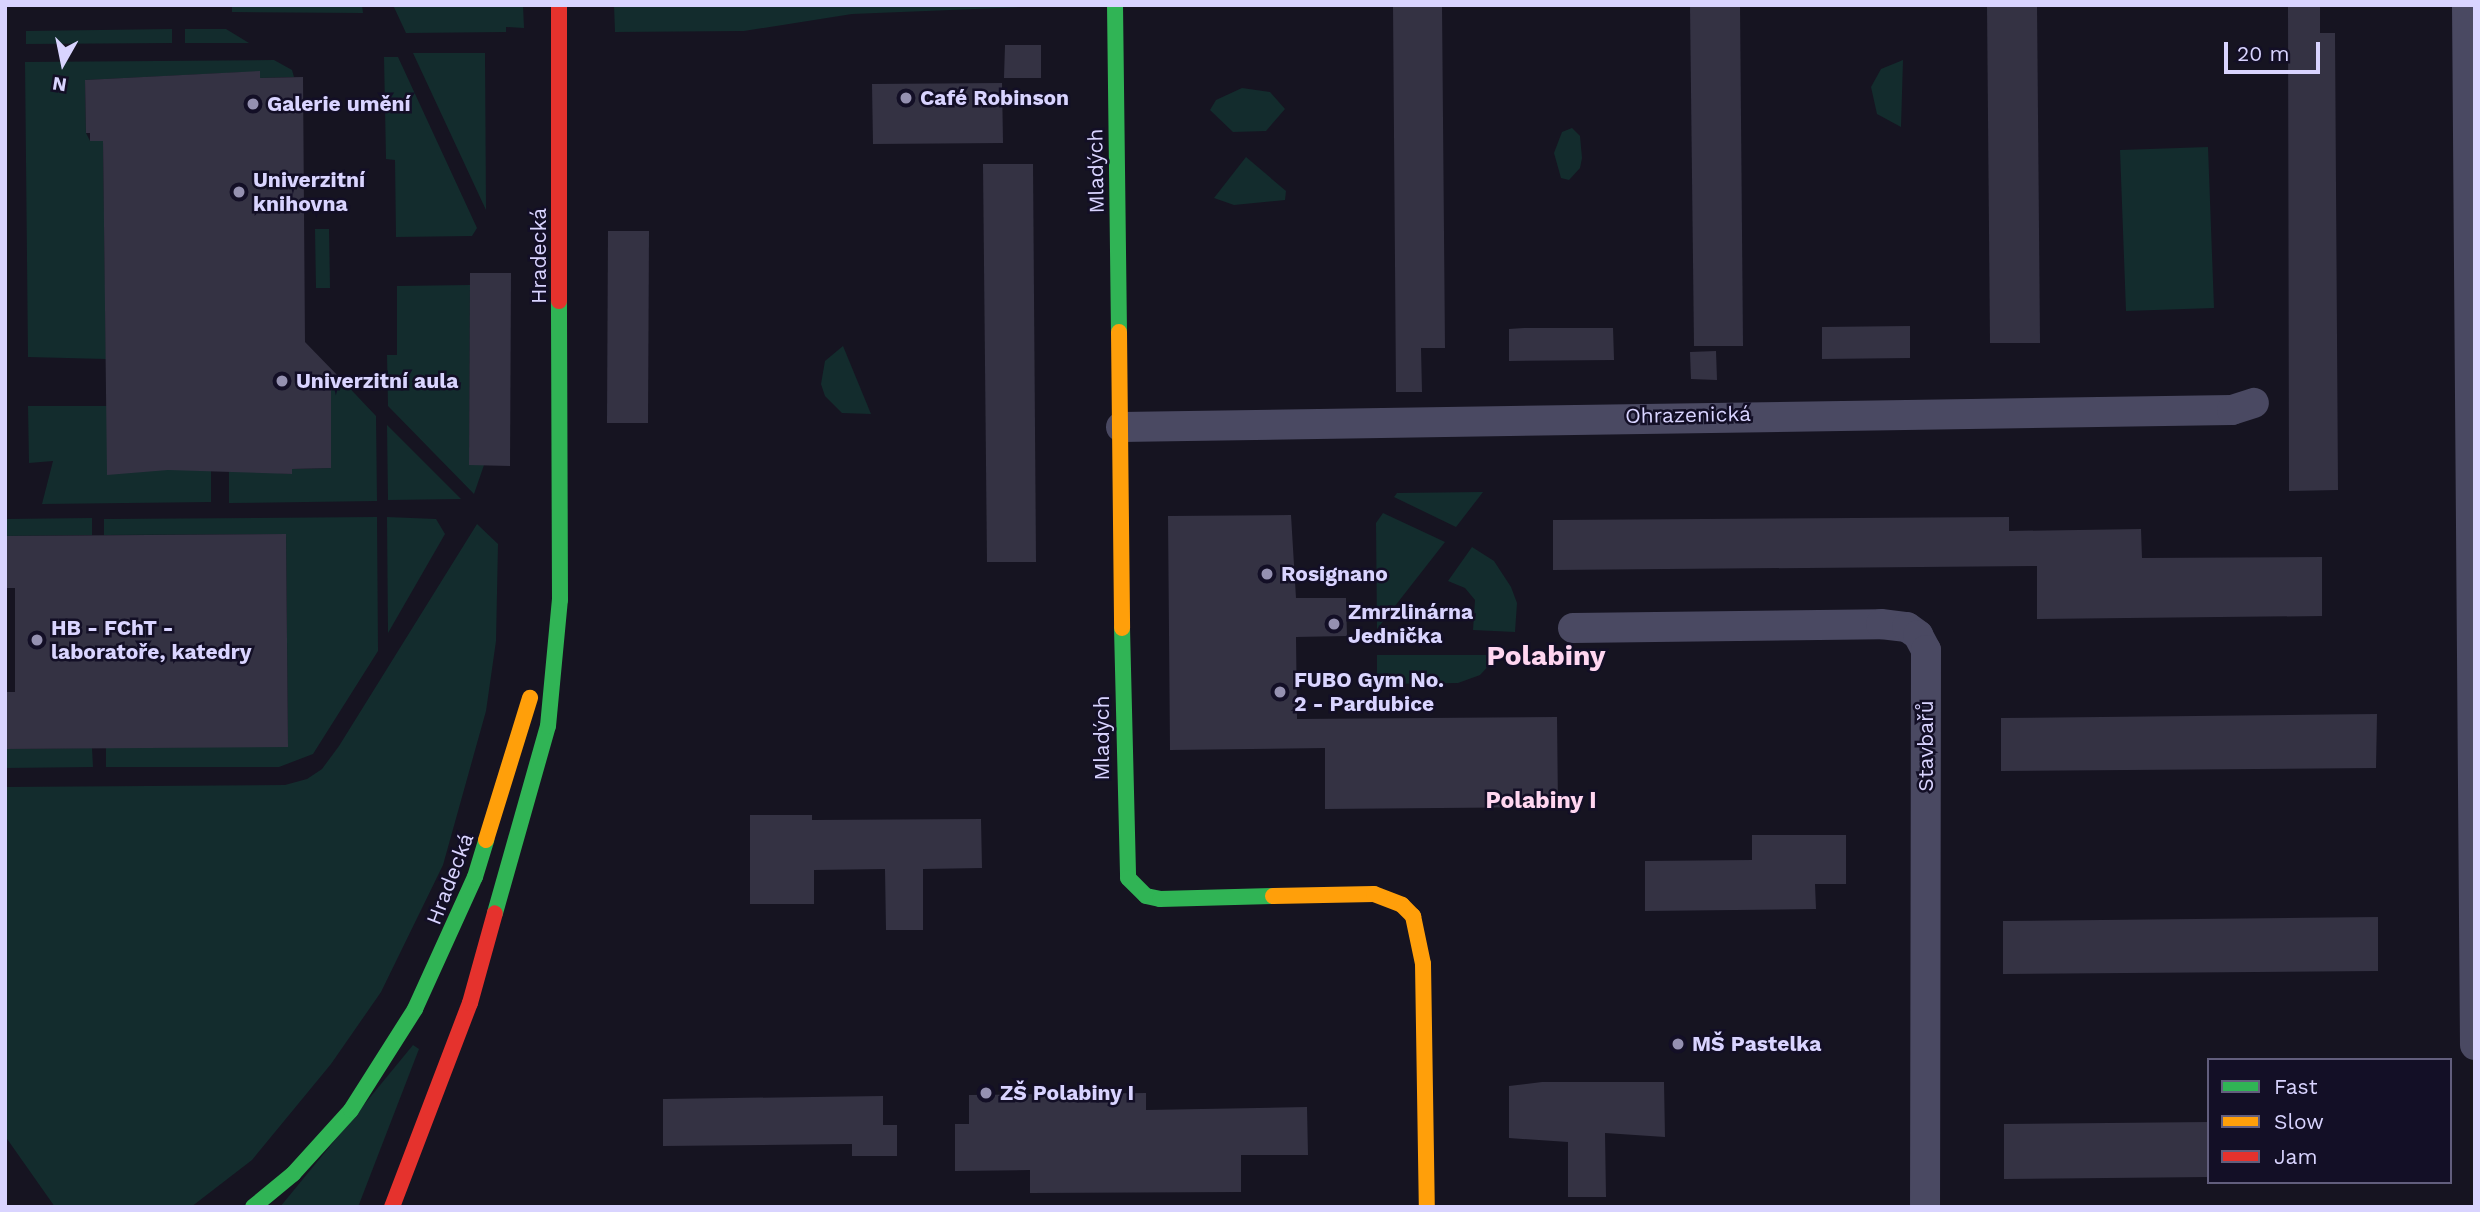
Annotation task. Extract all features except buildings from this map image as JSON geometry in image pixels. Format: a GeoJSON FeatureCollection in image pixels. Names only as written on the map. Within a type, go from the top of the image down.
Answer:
{"type":"FeatureCollection","features":[{"type":"Feature","properties":{"kind":"main road","name":"Hradecká"},"geometry":{"type":"LineString","coordinates":[[392,1207],[470,1003],[541,760],[558,650],[561,507],[559,5]]}},
{"type":"Feature","properties":{"kind":"main road","name":"Mladých"},"geometry":{"type":"LineString","coordinates":[[1115,5],[1124,838],[1128,878],[1146,896],[1160,898],[1374,894],[1402,905],[1413,916],[1423,964],[1427,1207]]}},
{"type":"Feature","properties":{"kind":"main road","name":"Hradecká"},"geometry":{"type":"LineString","coordinates":[[253,1207],[293,1174],[351,1110],[415,1009],[453,932],[492,830],[530,698],[553,599],[561,507]]}},
{"type":"Feature","properties":{"kind":"street"},"geometry":{"type":"LineString","coordinates":[[2467,5],[2475,1045]]}},
{"type":"Feature","properties":{"kind":"street","name":"Ohrazenická"},"geometry":{"type":"LineString","coordinates":[[1121,426],[2232,410],[2254,403]]}},
{"type":"Feature","properties":{"kind":"street","name":"Stavbařů"},"geometry":{"type":"LineString","coordinates":[[1573,628],[1881,624],[1907,626],[1918,635],[1926,650],[1925,1207]]}},
{"type":"Feature","properties":{"kind":"green space"},"geometry":{"type":"Polygon","coordinates":[[[232,5],[362,5],[363,13],[232,12],[232,5]]]}},
{"type":"Feature","properties":{"kind":"green space"},"geometry":{"type":"Polygon","coordinates":[[[393,5],[523,5],[524,28],[506,27],[506,32],[406,33],[393,5]]]}},
{"type":"Feature","properties":{"kind":"green space"},"geometry":{"type":"Polygon","coordinates":[[[614,5],[1070,5],[852,14],[744,31],[615,32],[614,5]]]}},
{"type":"Feature","properties":{"kind":"green space"},"geometry":{"type":"Polygon","coordinates":[[[172,29],[172,43],[26,44],[26,31],[172,29]]]}},
{"type":"Feature","properties":{"kind":"green space"},"geometry":{"type":"Polygon","coordinates":[[[185,29],[226,29],[249,43],[185,43],[185,29]]]}},
{"type":"Feature","properties":{"kind":"green space"},"geometry":{"type":"Polygon","coordinates":[[[413,53],[485,53],[486,210],[413,53]]]}},
{"type":"Feature","properties":{"kind":"green space"},"geometry":{"type":"Polygon","coordinates":[[[384,57],[398,57],[477,228],[472,236],[396,237],[395,160],[386,159],[384,57]]]}},
{"type":"Feature","properties":{"kind":"green space"},"geometry":{"type":"Polygon","coordinates":[[[274,60],[292,70],[294,77],[260,78],[260,72],[246,72],[85,80],[86,133],[90,141],[103,141],[106,359],[28,357],[25,62],[274,60]]]}},
{"type":"Feature","properties":{"kind":"green space"},"geometry":{"type":"Polygon","coordinates":[[[1903,60],[1901,127],[1877,114],[1871,87],[1881,69],[1903,60]]]}},
{"type":"Feature","properties":{"kind":"green space"},"geometry":{"type":"Polygon","coordinates":[[[1242,88],[1270,92],[1285,109],[1266,131],[1233,132],[1210,110],[1216,100],[1242,88]]]}},
{"type":"Feature","properties":{"kind":"green space"},"geometry":{"type":"Polygon","coordinates":[[[1572,128],[1580,136],[1582,158],[1580,168],[1569,180],[1561,178],[1554,153],[1562,132],[1572,128]]]}},
{"type":"Feature","properties":{"kind":"green space"},"geometry":{"type":"Polygon","coordinates":[[[2208,147],[2214,308],[2126,311],[2120,150],[2208,147]]]}},
{"type":"Feature","properties":{"kind":"green space"},"geometry":{"type":"Polygon","coordinates":[[[1246,157],[1286,191],[1285,200],[1234,205],[1214,198],[1246,157]]]}},
{"type":"Feature","properties":{"kind":"green space"},"geometry":{"type":"Polygon","coordinates":[[[315,229],[329,229],[330,288],[316,288],[315,229]]]}},
{"type":"Feature","properties":{"kind":"green space"},"geometry":{"type":"Polygon","coordinates":[[[470,285],[469,465],[484,465],[474,494],[388,406],[387,355],[397,355],[397,286],[470,285]]]}},
{"type":"Feature","properties":{"kind":"green space"},"geometry":{"type":"Polygon","coordinates":[[[843,346],[871,414],[842,413],[825,396],[821,384],[825,361],[843,346]]]}},
{"type":"Feature","properties":{"kind":"green space"},"geometry":{"type":"Polygon","coordinates":[[[339,377],[376,416],[377,501],[229,503],[229,470],[292,474],[292,469],[331,468],[331,386],[339,377]]]}},
{"type":"Feature","properties":{"kind":"green space"},"geometry":{"type":"Polygon","coordinates":[[[28,406],[107,406],[171,470],[211,470],[211,502],[42,504],[53,461],[29,463],[28,406]]]}},
{"type":"Feature","properties":{"kind":"green space"},"geometry":{"type":"Polygon","coordinates":[[[387,425],[461,499],[388,500],[387,425]]]}},
{"type":"Feature","properties":{"kind":"green space"},"geometry":{"type":"Polygon","coordinates":[[[1483,492],[1456,527],[1394,497],[1397,493],[1483,492]]]}},
{"type":"Feature","properties":{"kind":"green space"},"geometry":{"type":"Polygon","coordinates":[[[1383,513],[1445,542],[1377,629],[1376,523],[1383,513]]]}},
{"type":"Feature","properties":{"kind":"green space"},"geometry":{"type":"Polygon","coordinates":[[[377,517],[378,651],[313,754],[279,767],[106,767],[106,748],[288,746],[286,534],[104,535],[104,519],[377,517]]]}},
{"type":"Feature","properties":{"kind":"green space"},"geometry":{"type":"Polygon","coordinates":[[[387,517],[436,519],[445,534],[388,633],[387,517]]]}},
{"type":"Feature","properties":{"kind":"green space"},"geometry":{"type":"Polygon","coordinates":[[[92,518],[92,535],[5,536],[5,519],[92,518]]]}},
{"type":"Feature","properties":{"kind":"green space"},"geometry":{"type":"Polygon","coordinates":[[[477,524],[498,544],[496,641],[486,711],[443,865],[381,992],[331,1064],[252,1160],[191,1207],[55,1207],[5,1136],[5,787],[285,785],[307,779],[322,769],[339,746],[477,524]]]}},
{"type":"Feature","properties":{"kind":"green space"},"geometry":{"type":"Polygon","coordinates":[[[1472,547],[1494,561],[1511,587],[1517,603],[1515,632],[1473,630],[1475,600],[1465,588],[1448,581],[1472,547]]]}},
{"type":"Feature","properties":{"kind":"green space"},"geometry":{"type":"Polygon","coordinates":[[[1377,655],[1491,655],[1495,659],[1480,675],[1458,683],[1377,684],[1377,655]]]}},
{"type":"Feature","properties":{"kind":"green space"},"geometry":{"type":"Polygon","coordinates":[[[92,748],[93,767],[5,768],[5,749],[92,748]]]}},
{"type":"Feature","properties":{"kind":"green space"},"geometry":{"type":"Polygon","coordinates":[[[413,1045],[419,1049],[358,1207],[280,1207],[413,1045]]]}},
{"type":"Feature","properties":{"kind":"traffic: fast"},"geometry":{"type":"LineString","coordinates":[[1115,5],[1119,332]]}},
{"type":"Feature","properties":{"kind":"traffic: fast"},"geometry":{"type":"LineString","coordinates":[[495,913],[548,726],[560,600],[559,301]]}},
{"type":"Feature","properties":{"kind":"traffic: fast"},"geometry":{"type":"LineString","coordinates":[[1122,628],[1128,878],[1146,896],[1160,899],[1273,896]]}},
{"type":"Feature","properties":{"kind":"traffic: fast"},"geometry":{"type":"LineString","coordinates":[[253,1207],[293,1174],[351,1110],[415,1009],[475,877],[486,840]]}},
{"type":"Feature","properties":{"kind":"traffic: slow"},"geometry":{"type":"LineString","coordinates":[[1119,332],[1122,628]]}},
{"type":"Feature","properties":{"kind":"traffic: slow"},"geometry":{"type":"LineString","coordinates":[[486,840],[530,698]]}},
{"type":"Feature","properties":{"kind":"traffic: slow"},"geometry":{"type":"LineString","coordinates":[[1273,896],[1374,894],[1402,905],[1413,916],[1423,964],[1427,1207]]}},
{"type":"Feature","properties":{"kind":"traffic: jam"},"geometry":{"type":"LineString","coordinates":[[559,5],[559,301]]}},
{"type":"Feature","properties":{"kind":"traffic: jam"},"geometry":{"type":"LineString","coordinates":[[392,1207],[470,1003],[495,913]]}},
{"type":"Feature","properties":{"kind":"place","name":"Café Robinson"},"geometry":{"type":"Point","coordinates":[906,98]}},
{"type":"Feature","properties":{"kind":"place","name":"Galerie umění"},"geometry":{"type":"Point","coordinates":[253,104]}},
{"type":"Feature","properties":{"kind":"place","name":"Univerzitní knihovna"},"geometry":{"type":"Point","coordinates":[239,192]}},
{"type":"Feature","properties":{"kind":"place","name":"Univerzitní aula"},"geometry":{"type":"Point","coordinates":[282,381]}},
{"type":"Feature","properties":{"kind":"place","name":"Rosignano"},"geometry":{"type":"Point","coordinates":[1267,574]}},
{"type":"Feature","properties":{"kind":"place","name":"Zmrzlinárna Jednička"},"geometry":{"type":"Point","coordinates":[1334,624]}},
{"type":"Feature","properties":{"kind":"place","name":"HB - FChT - laboratoře, katedry"},"geometry":{"type":"Point","coordinates":[37,640]}},
{"type":"Feature","properties":{"kind":"place","name":"FUBO Gym No. 2 - Pardubice"},"geometry":{"type":"Point","coordinates":[1280,692]}},
{"type":"Feature","properties":{"kind":"place","name":"MŠ Pastelka"},"geometry":{"type":"Point","coordinates":[1678,1044]}},
{"type":"Feature","properties":{"kind":"place","name":"ZŠ Polabiny I"},"geometry":{"type":"Point","coordinates":[986,1093]}},
{"type":"Feature","properties":{"kind":"district","name":"Polabiny"},"geometry":{"type":"Point","coordinates":[1546,656]}},
{"type":"Feature","properties":{"kind":"district","name":"Polabiny I"},"geometry":{"type":"Point","coordinates":[1541,801]}}]}
